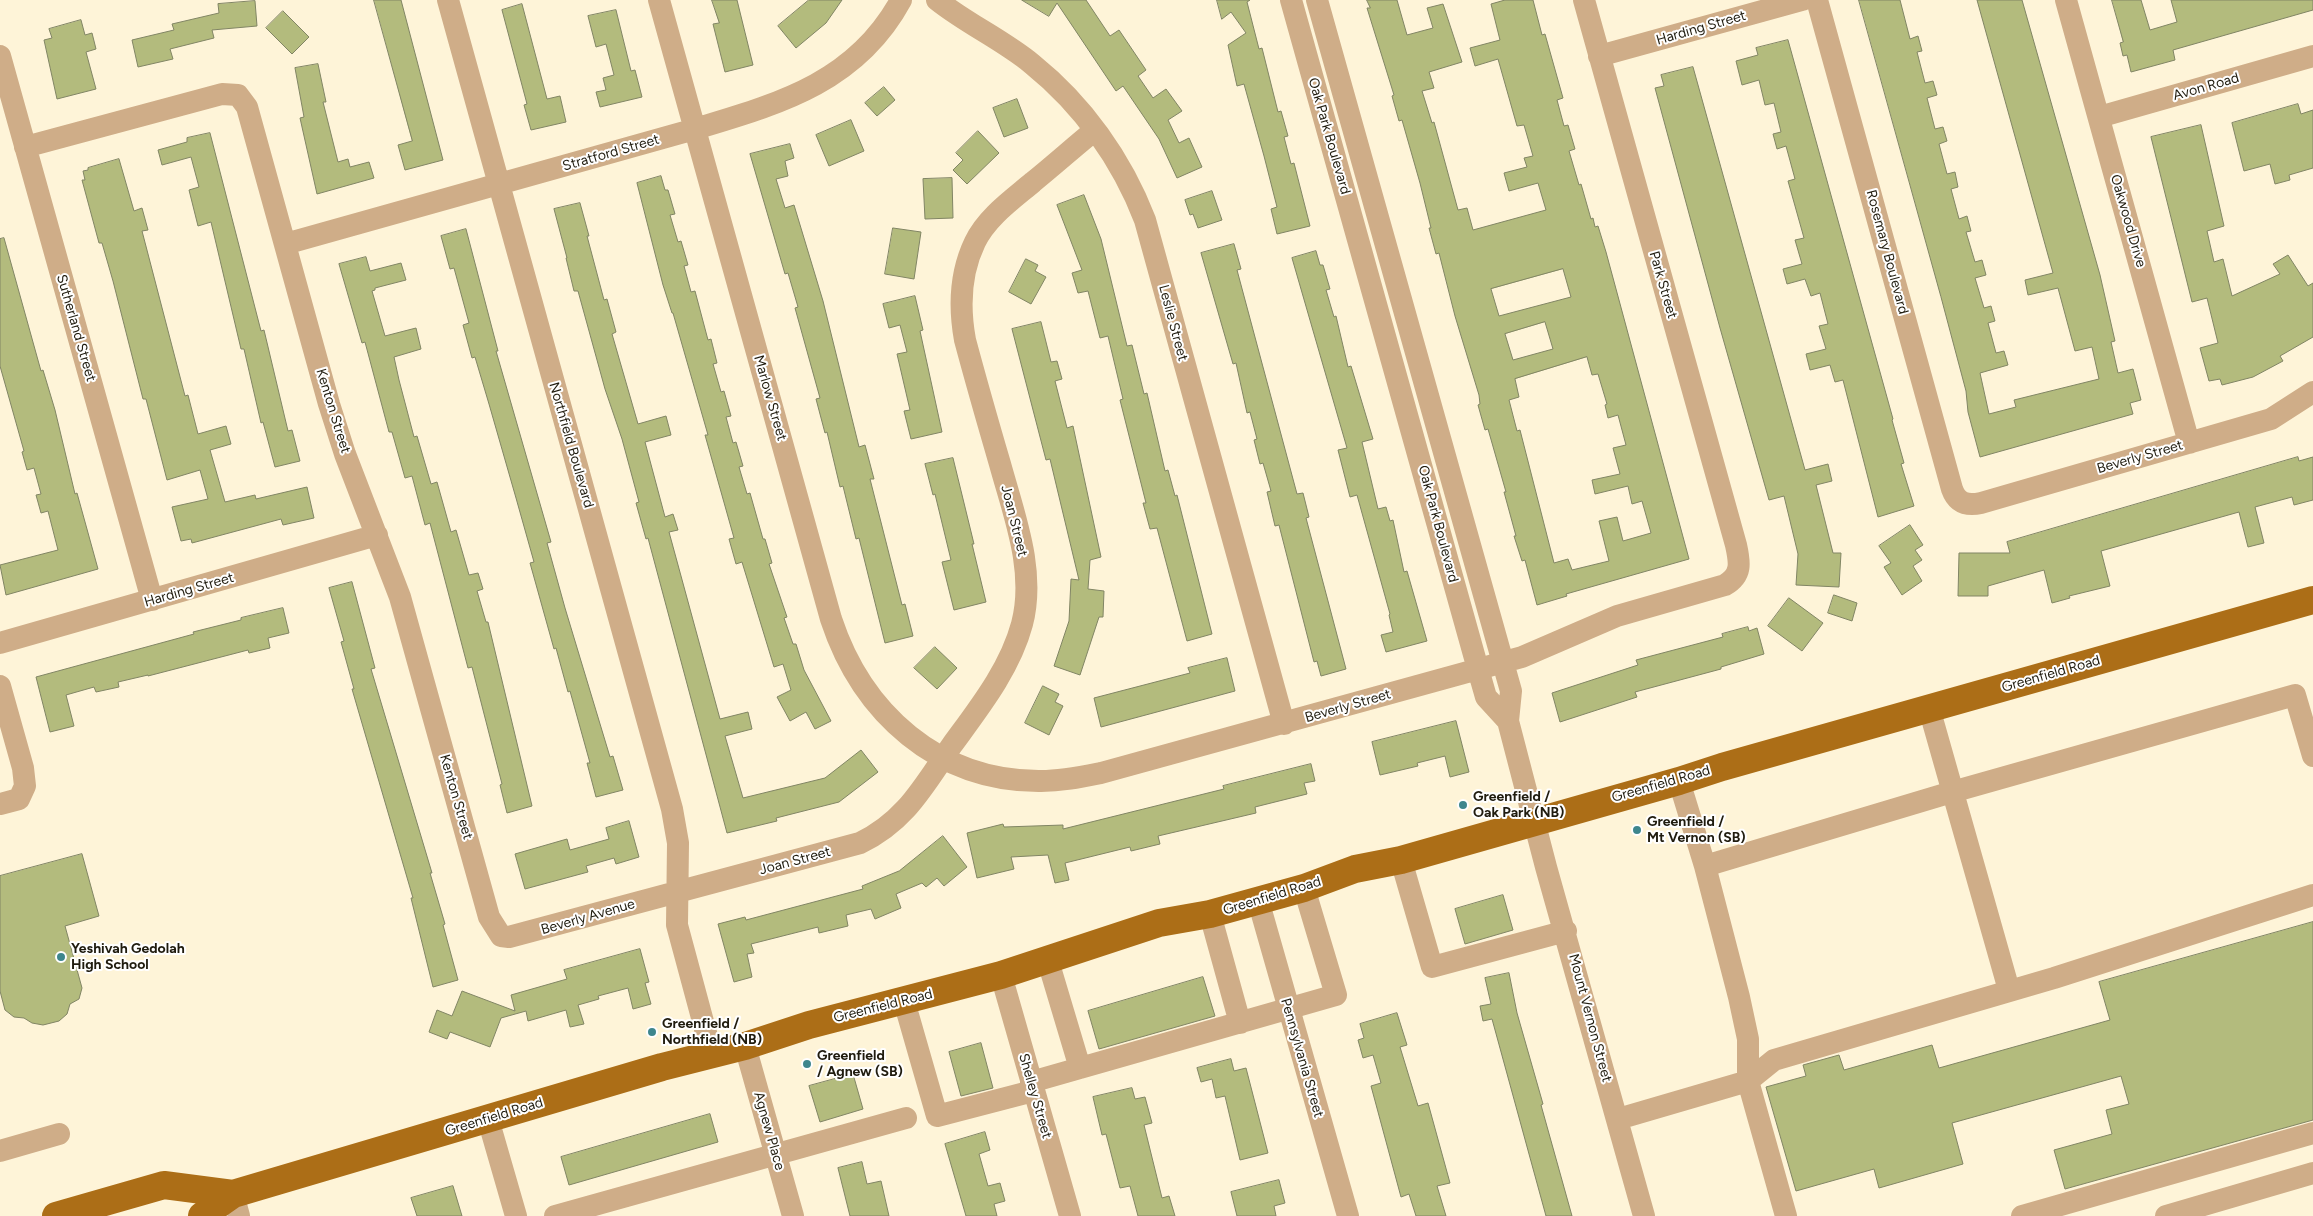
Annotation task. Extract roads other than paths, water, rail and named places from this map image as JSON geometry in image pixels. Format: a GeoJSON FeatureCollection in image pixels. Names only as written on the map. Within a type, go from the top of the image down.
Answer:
{"type":"FeatureCollection","features":[{"type":"Feature","properties":{"kind":"main road","name":"Greenfield Road"},"geometry":{"type":"LineString","coordinates":[[202,1216],[488,1119],[662,1067],[745,1046],[809,1025],[904,1002],[1001,975],[1159,923],[1210,914],[1304,888],[1355,869],[1401,860],[2313,600]]}},
{"type":"Feature","properties":{"kind":"main road","name":"Greenfield Road"},"geometry":{"type":"LineString","coordinates":[[56,1216],[164,1185],[236,1205]]}},
{"type":"Feature","properties":{"kind":"street","name":"Northfield Boulevard"},"geometry":{"type":"LineString","coordinates":[[448,0],[672,809],[678,843],[676,893],[680,940],[712,1055]]}},
{"type":"Feature","properties":{"kind":"street","name":"Marlow Street"},"geometry":{"type":"LineString","coordinates":[[659,0],[840,646],[850,666],[875,703],[906,734],[943,758]]}},
{"type":"Feature","properties":{"kind":"street","name":"Stratford Street"},"geometry":{"type":"LineString","coordinates":[[285,244],[761,109],[813,87],[842,68],[866,47],[885,25],[901,0]]}},
{"type":"Feature","properties":{"kind":"street","name":"Leslie Street"},"geometry":{"type":"LineString","coordinates":[[937,0],[1031,64],[1055,84],[1095,130],[1124,173],[1145,220],[1284,724]]}},
{"type":"Feature","properties":{"kind":"street","name":"Oak Park Boulevard"},"geometry":{"type":"LineString","coordinates":[[1291,0],[1486,697],[1508,721]]}},
{"type":"Feature","properties":{"kind":"street","name":"Oak Park Boulevard"},"geometry":{"type":"LineString","coordinates":[[1317,0],[1511,691],[1508,721],[1535,821]]}},
{"type":"Feature","properties":{"kind":"street","name":"Park Street"},"geometry":{"type":"LineString","coordinates":[[1584,0],[1736,545],[1739,570]]}},
{"type":"Feature","properties":{"kind":"street","name":"Harding Street"},"geometry":{"type":"LineString","coordinates":[[1599,56],[1802,0]]}},
{"type":"Feature","properties":{"kind":"street","name":"Rosemary Boulevard"},"geometry":{"type":"LineString","coordinates":[[1817,0],[1954,495],[1961,502]]}},
{"type":"Feature","properties":{"kind":"street","name":"Oakwood Drive"},"geometry":{"type":"LineString","coordinates":[[2066,0],[2189,443]]}},
{"type":"Feature","properties":{"kind":"street"},"geometry":{"type":"LineString","coordinates":[[1302,37],[1325,31]]}},
{"type":"Feature","properties":{"kind":"street","name":"Sutherland Street"},"geometry":{"type":"LineString","coordinates":[[0,56],[152,600]]}},
{"type":"Feature","properties":{"kind":"street","name":"Avon Road"},"geometry":{"type":"LineString","coordinates":[[2099,117],[2313,56]]}},
{"type":"Feature","properties":{"kind":"street","name":"Kenton Street"},"geometry":{"type":"LineString","coordinates":[[25,147],[222,94],[238,95],[248,108],[336,427],[408,623],[489,917],[501,936]]}},
{"type":"Feature","properties":{"kind":"street","name":"Joan Street"},"geometry":{"type":"LineString","coordinates":[[676,893],[843,849],[884,831],[904,813],[995,683],[1009,657],[1022,623],[1026,586],[1021,540],[965,340],[961,306],[962,283],[975,242],[984,228],[1003,208],[1095,130]]}},
{"type":"Feature","properties":{"kind":"street"},"geometry":{"type":"LineString","coordinates":[[1382,321],[1405,315]]}},
{"type":"Feature","properties":{"kind":"street","name":"Beverly Street"},"geometry":{"type":"LineString","coordinates":[[1961,502],[1968,504],[1981,503],[2272,419],[2313,392]]}},
{"type":"Feature","properties":{"kind":"street","name":"Harding Street"},"geometry":{"type":"LineString","coordinates":[[0,643],[377,535]]}},
{"type":"Feature","properties":{"kind":"street","name":"Beverly Street"},"geometry":{"type":"LineString","coordinates":[[943,758],[964,767],[1011,779],[1040,782],[1071,779],[1101,773],[1284,724],[1502,662],[1538,650],[1617,616],[1725,586],[1733,580],[1739,570]]}},
{"type":"Feature","properties":{"kind":"street"},"geometry":{"type":"LineString","coordinates":[[0,686],[23,768],[25,786],[19,799],[0,804]]}},
{"type":"Feature","properties":{"kind":"street"},"geometry":{"type":"LineString","coordinates":[[1705,866],[1952,792],[2295,695],[2313,756]]}},
{"type":"Feature","properties":{"kind":"street"},"geometry":{"type":"LineString","coordinates":[[1929,708],[2009,990]]}},
{"type":"Feature","properties":{"kind":"street"},"geometry":{"type":"LineString","coordinates":[[1680,781],[1705,866],[1748,1039],[1748,1081],[1786,1216]]}},
{"type":"Feature","properties":{"kind":"street","name":"Mount Vernon Street"},"geometry":{"type":"LineString","coordinates":[[1535,821],[1644,1216]]}},
{"type":"Feature","properties":{"kind":"street"},"geometry":{"type":"LineString","coordinates":[[1401,860],[1432,967],[1566,931]]}},
{"type":"Feature","properties":{"kind":"street"},"geometry":{"type":"LineString","coordinates":[[904,1002],[937,1116],[1032,1087],[1080,1068],[1336,995],[1304,888]]}},
{"type":"Feature","properties":{"kind":"street","name":"Beverly Avenue"},"geometry":{"type":"LineString","coordinates":[[501,936],[518,936],[676,893]]}},
{"type":"Feature","properties":{"kind":"street"},"geometry":{"type":"LineString","coordinates":[[1618,1119],[1748,1081],[1774,1060],[2204,931],[2313,895]]}},
{"type":"Feature","properties":{"kind":"street","name":"Pennsylvania Street"},"geometry":{"type":"LineString","coordinates":[[1258,900],[1348,1216]]}},
{"type":"Feature","properties":{"kind":"street"},"geometry":{"type":"LineString","coordinates":[[1210,914],[1240,1023]]}},
{"type":"Feature","properties":{"kind":"street"},"geometry":{"type":"LineString","coordinates":[[1048,961],[1080,1068]]}},
{"type":"Feature","properties":{"kind":"street","name":"Shelley Street"},"geometry":{"type":"LineString","coordinates":[[1001,975],[1070,1216]]}},
{"type":"Feature","properties":{"kind":"street","name":"Agnew Place"},"geometry":{"type":"LineString","coordinates":[[745,1046],[793,1216]]}},
{"type":"Feature","properties":{"kind":"street"},"geometry":{"type":"LineString","coordinates":[[555,1216],[906,1118]]}},
{"type":"Feature","properties":{"kind":"street"},"geometry":{"type":"LineString","coordinates":[[488,1119],[516,1216]]}},
{"type":"Feature","properties":{"kind":"street"},"geometry":{"type":"LineString","coordinates":[[2022,1216],[2313,1133]]}},
{"type":"Feature","properties":{"kind":"street"},"geometry":{"type":"LineString","coordinates":[[0,1151],[59,1134]]}},
{"type":"Feature","properties":{"kind":"street"},"geometry":{"type":"LineString","coordinates":[[2166,1216],[2313,1173]]}},
{"type":"Feature","properties":{"kind":"place","name":"Greenfield / Oak Park (NB)"},"geometry":{"type":"Point","coordinates":[1463,805]}},
{"type":"Feature","properties":{"kind":"place","name":"Greenfield / Mt Vernon (SB)"},"geometry":{"type":"Point","coordinates":[1637,830]}},
{"type":"Feature","properties":{"kind":"place","name":"Yeshivah Gedolah High School"},"geometry":{"type":"Point","coordinates":[61,957]}},
{"type":"Feature","properties":{"kind":"place","name":"Greenfield / Northfield (NB)"},"geometry":{"type":"Point","coordinates":[652,1032]}},
{"type":"Feature","properties":{"kind":"place","name":"Greenfield / Agnew (SB)"},"geometry":{"type":"Point","coordinates":[807,1064]}}]}
